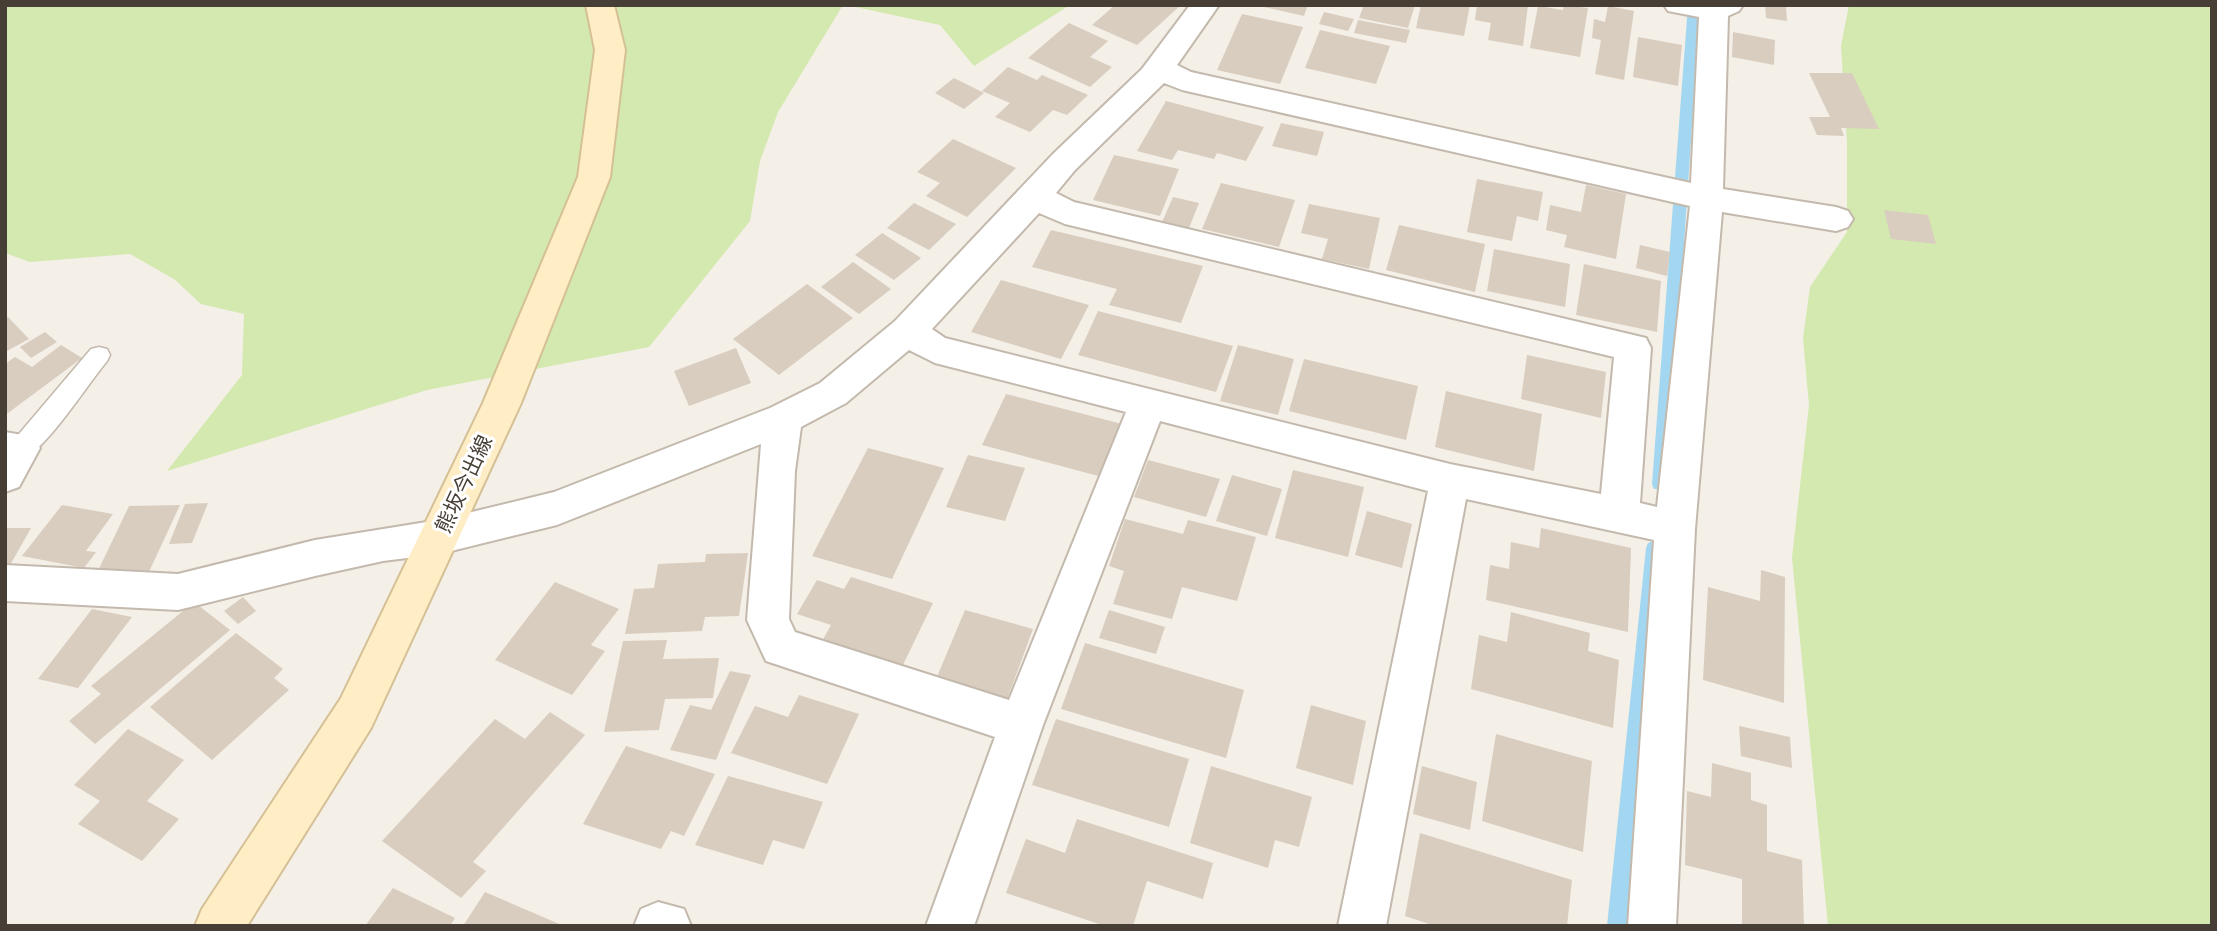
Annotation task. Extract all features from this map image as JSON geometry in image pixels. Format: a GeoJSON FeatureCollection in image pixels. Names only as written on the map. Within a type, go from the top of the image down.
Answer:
{"type":"FeatureCollection","features":[{"type":"Feature","properties":{"kind":"main road","name":"熊坂今出線"},"geometry":{"type":"LineString","coordinates":[[219,926],[356,713],[502,403],[594,177],[610,50],[600,5]]}},
{"type":"Feature","properties":{"kind":"street"},"geometry":{"type":"LineString","coordinates":[[5,583],[178,592],[342,552],[439,537],[557,508],[783,419],[833,393],[908,331],[1035,197],[1064,162],[1159,68],[1205,5]]}},
{"type":"Feature","properties":{"kind":"street"},"geometry":{"type":"LineString","coordinates":[[1652,926],[1675,529],[1707,198],[1707,7]]}},
{"type":"Feature","properties":{"kind":"street"},"geometry":{"type":"LineString","coordinates":[[1159,68],[1182,80],[1707,198],[1836,219]]}},
{"type":"Feature","properties":{"kind":"street"},"geometry":{"type":"LineString","coordinates":[[1035,197],[1065,212],[1633,348],[1619,514]]}},
{"type":"Feature","properties":{"kind":"street"},"geometry":{"type":"LineString","coordinates":[[908,331],[935,349],[1450,480],[1619,514],[1675,529]]}},
{"type":"Feature","properties":{"kind":"street"},"geometry":{"type":"LineString","coordinates":[[950,926],[1021,725],[1149,403]]}},
{"type":"Feature","properties":{"kind":"street"},"geometry":{"type":"LineString","coordinates":[[783,419],[776,471],[768,620],[781,648],[1021,725]]}},
{"type":"Feature","properties":{"kind":"street"},"geometry":{"type":"LineString","coordinates":[[1362,926],[1450,480]]}},
{"type":"Feature","properties":{"kind":"street"},"geometry":{"type":"LineString","coordinates":[[658,926],[667,926]]}},
{"type":"Feature","properties":{"kind":"lane"},"geometry":{"type":"LineString","coordinates":[[10,458],[99,355]]}},
{"type":"Feature","properties":{"kind":"green space"},"geometry":{"type":"Polygon","coordinates":[[[5,5],[843,5],[778,112],[760,161],[750,221],[649,347],[427,390],[167,471],[242,375],[244,314],[201,304],[174,279],[130,254],[30,262],[5,253],[5,5]]]}},
{"type":"Feature","properties":{"kind":"green space"},"geometry":{"type":"Polygon","coordinates":[[[846,5],[1070,5],[974,66],[940,25],[846,5]]]}},
{"type":"Feature","properties":{"kind":"green space"},"geometry":{"type":"Polygon","coordinates":[[[1849,5],[2212,5],[2212,926],[1828,926],[1792,558],[1809,405],[1803,338],[1810,287],[1847,232],[1847,142],[1841,46],[1849,5]]]}},
{"type":"Feature","properties":{"kind":"building"},"geometry":{"type":"Polygon","coordinates":[[[1115,5],[1181,5],[1137,45],[1092,25],[1115,5]]]}},
{"type":"Feature","properties":{"kind":"building"},"geometry":{"type":"Polygon","coordinates":[[[1255,5],[1308,5],[1304,16],[1255,5]]]}},
{"type":"Feature","properties":{"kind":"building"},"geometry":{"type":"Polygon","coordinates":[[[1364,5],[1415,5],[1408,28],[1359,18],[1364,5]]]}},
{"type":"Feature","properties":{"kind":"building"},"geometry":{"type":"Polygon","coordinates":[[[1421,5],[1470,5],[1464,36],[1416,28],[1421,5]]]}},
{"type":"Feature","properties":{"kind":"building"},"geometry":{"type":"Polygon","coordinates":[[[1477,5],[1528,5],[1523,46],[1488,40],[1491,23],[1475,20],[1477,5]]]}},
{"type":"Feature","properties":{"kind":"building"},"geometry":{"type":"Polygon","coordinates":[[[1564,5],[1588,8],[1580,57],[1530,48],[1538,6],[1563,10],[1564,5]]]}},
{"type":"Feature","properties":{"kind":"building"},"geometry":{"type":"Polygon","coordinates":[[[1765,5],[1786,7],[1787,21],[1766,18],[1765,5]]]}},
{"type":"Feature","properties":{"kind":"building"},"geometry":{"type":"Polygon","coordinates":[[[1608,6],[1634,11],[1624,80],[1595,74],[1601,40],[1592,38],[1594,19],[1605,22],[1608,6]]]}},
{"type":"Feature","properties":{"kind":"building"},"geometry":{"type":"Polygon","coordinates":[[[1324,12],[1354,19],[1348,31],[1319,24],[1324,12]]]}},
{"type":"Feature","properties":{"kind":"building"},"geometry":{"type":"Polygon","coordinates":[[[1242,14],[1303,27],[1280,84],[1217,70],[1242,14]]]}},
{"type":"Feature","properties":{"kind":"building"},"geometry":{"type":"Polygon","coordinates":[[[1358,20],[1410,30],[1406,43],[1354,33],[1358,20]]]}},
{"type":"Feature","properties":{"kind":"building"},"geometry":{"type":"Polygon","coordinates":[[[1069,23],[1108,41],[1090,57],[1112,67],[1090,87],[1028,58],[1069,23]]]}},
{"type":"Feature","properties":{"kind":"building"},"geometry":{"type":"Polygon","coordinates":[[[1320,30],[1390,46],[1376,84],[1305,68],[1320,30]]]}},
{"type":"Feature","properties":{"kind":"building"},"geometry":{"type":"Polygon","coordinates":[[[1733,32],[1775,40],[1774,65],[1732,57],[1733,32]]]}},
{"type":"Feature","properties":{"kind":"building"},"geometry":{"type":"Polygon","coordinates":[[[1638,37],[1682,45],[1678,86],[1633,77],[1638,37]]]}},
{"type":"Feature","properties":{"kind":"building"},"geometry":{"type":"Polygon","coordinates":[[[1008,67],[1037,80],[1042,75],[1088,95],[1067,115],[1053,110],[1030,132],[995,117],[1010,103],[982,91],[1008,67]]]}},
{"type":"Feature","properties":{"kind":"building"},"geometry":{"type":"Polygon","coordinates":[[[1809,73],[1852,73],[1879,129],[1841,128],[1844,136],[1817,135],[1809,117],[1830,117],[1809,73]]]}},
{"type":"Feature","properties":{"kind":"building"},"geometry":{"type":"Polygon","coordinates":[[[954,78],[984,93],[964,109],[935,93],[954,78]]]}},
{"type":"Feature","properties":{"kind":"building"},"geometry":{"type":"Polygon","coordinates":[[[1166,101],[1264,127],[1246,161],[1217,153],[1214,159],[1178,150],[1172,160],[1137,151],[1166,101]]]}},
{"type":"Feature","properties":{"kind":"building"},"geometry":{"type":"Polygon","coordinates":[[[1281,123],[1324,132],[1317,156],[1272,146],[1281,123]]]}},
{"type":"Feature","properties":{"kind":"building"},"geometry":{"type":"Polygon","coordinates":[[[953,139],[1016,168],[967,217],[926,196],[940,183],[917,172],[953,139]]]}},
{"type":"Feature","properties":{"kind":"building"},"geometry":{"type":"Polygon","coordinates":[[[1114,155],[1179,169],[1160,216],[1093,200],[1114,155]]]}},
{"type":"Feature","properties":{"kind":"building"},"geometry":{"type":"Polygon","coordinates":[[[1477,179],[1543,192],[1538,221],[1517,216],[1512,241],[1467,232],[1477,179]]]}},
{"type":"Feature","properties":{"kind":"building"},"geometry":{"type":"Polygon","coordinates":[[[1221,183],[1295,200],[1279,247],[1202,229],[1221,183]]]}},
{"type":"Feature","properties":{"kind":"building"},"geometry":{"type":"Polygon","coordinates":[[[1586,185],[1626,194],[1616,259],[1564,247],[1567,235],[1546,230],[1550,205],[1581,212],[1586,185]]]}},
{"type":"Feature","properties":{"kind":"building"},"geometry":{"type":"Polygon","coordinates":[[[1173,197],[1199,203],[1189,228],[1162,222],[1173,197]]]}},
{"type":"Feature","properties":{"kind":"building"},"geometry":{"type":"Polygon","coordinates":[[[914,203],[956,224],[929,250],[887,228],[914,203]]]}},
{"type":"Feature","properties":{"kind":"building"},"geometry":{"type":"Polygon","coordinates":[[[1309,204],[1380,218],[1369,269],[1322,259],[1328,239],[1301,233],[1309,204]]]}},
{"type":"Feature","properties":{"kind":"building"},"geometry":{"type":"Polygon","coordinates":[[[1884,210],[1928,215],[1936,244],[1891,239],[1884,210]]]}},
{"type":"Feature","properties":{"kind":"building"},"geometry":{"type":"Polygon","coordinates":[[[1399,225],[1485,244],[1475,292],[1386,270],[1399,225]]]}},
{"type":"Feature","properties":{"kind":"building"},"geometry":{"type":"Polygon","coordinates":[[[1051,230],[1203,266],[1181,323],[1109,305],[1117,289],[1032,267],[1051,230]]]}},
{"type":"Feature","properties":{"kind":"building"},"geometry":{"type":"Polygon","coordinates":[[[882,233],[921,258],[894,280],[855,255],[882,233]]]}},
{"type":"Feature","properties":{"kind":"building"},"geometry":{"type":"Polygon","coordinates":[[[1640,245],[1670,252],[1667,276],[1636,268],[1640,245]]]}},
{"type":"Feature","properties":{"kind":"building"},"geometry":{"type":"Polygon","coordinates":[[[1494,249],[1570,264],[1565,307],[1487,291],[1494,249]]]}},
{"type":"Feature","properties":{"kind":"building"},"geometry":{"type":"Polygon","coordinates":[[[853,262],[891,289],[859,314],[821,287],[853,262]]]}},
{"type":"Feature","properties":{"kind":"building"},"geometry":{"type":"Polygon","coordinates":[[[1584,264],[1661,281],[1657,332],[1576,315],[1584,264]]]}},
{"type":"Feature","properties":{"kind":"building"},"geometry":{"type":"Polygon","coordinates":[[[1001,280],[1089,305],[1061,359],[971,332],[1001,280]]]}},
{"type":"Feature","properties":{"kind":"building"},"geometry":{"type":"Polygon","coordinates":[[[807,284],[853,318],[779,375],[733,339],[807,284]]]}},
{"type":"Feature","properties":{"kind":"building"},"geometry":{"type":"Polygon","coordinates":[[[1098,311],[1233,346],[1216,392],[1078,355],[1098,311]]]}},
{"type":"Feature","properties":{"kind":"building"},"geometry":{"type":"Polygon","coordinates":[[[8,317],[29,339],[5,352],[5,319],[8,317]]]}},
{"type":"Feature","properties":{"kind":"building"},"geometry":{"type":"Polygon","coordinates":[[[45,332],[57,342],[31,358],[20,347],[45,332]]]}},
{"type":"Feature","properties":{"kind":"building"},"geometry":{"type":"Polygon","coordinates":[[[61,345],[82,358],[8,413],[5,412],[5,364],[15,357],[32,367],[61,345]]]}},
{"type":"Feature","properties":{"kind":"building"},"geometry":{"type":"Polygon","coordinates":[[[1238,345],[1294,359],[1278,415],[1220,401],[1238,345]]]}},
{"type":"Feature","properties":{"kind":"building"},"geometry":{"type":"Polygon","coordinates":[[[736,348],[751,383],[689,406],[674,371],[736,348]]]}},
{"type":"Feature","properties":{"kind":"building"},"geometry":{"type":"Polygon","coordinates":[[[1527,355],[1606,372],[1601,418],[1521,399],[1527,355]]]}},
{"type":"Feature","properties":{"kind":"building"},"geometry":{"type":"Polygon","coordinates":[[[1304,359],[1418,386],[1406,440],[1289,411],[1304,359]]]}},
{"type":"Feature","properties":{"kind":"building"},"geometry":{"type":"Polygon","coordinates":[[[1446,391],[1542,414],[1534,471],[1435,447],[1446,391]]]}},
{"type":"Feature","properties":{"kind":"building"},"geometry":{"type":"Polygon","coordinates":[[[1006,394],[1122,424],[1102,477],[982,445],[1006,394]]]}},
{"type":"Feature","properties":{"kind":"building"},"geometry":{"type":"Polygon","coordinates":[[[868,448],[944,468],[892,579],[812,556],[868,448]]]}},
{"type":"Feature","properties":{"kind":"building"},"geometry":{"type":"Polygon","coordinates":[[[968,455],[1025,468],[1005,521],[946,507],[968,455]]]}},
{"type":"Feature","properties":{"kind":"building"},"geometry":{"type":"Polygon","coordinates":[[[1148,460],[1220,479],[1206,517],[1134,497],[1148,460]]]}},
{"type":"Feature","properties":{"kind":"building"},"geometry":{"type":"Polygon","coordinates":[[[1293,470],[1364,487],[1348,557],[1275,538],[1293,470]]]}},
{"type":"Feature","properties":{"kind":"building"},"geometry":{"type":"Polygon","coordinates":[[[1232,475],[1282,489],[1267,536],[1216,521],[1232,475]]]}},
{"type":"Feature","properties":{"kind":"building"},"geometry":{"type":"Polygon","coordinates":[[[208,503],[192,543],[169,544],[185,504],[208,503]]]}},
{"type":"Feature","properties":{"kind":"building"},"geometry":{"type":"Polygon","coordinates":[[[62,505],[113,514],[86,551],[96,552],[84,568],[22,556],[62,505]]]}},
{"type":"Feature","properties":{"kind":"building"},"geometry":{"type":"Polygon","coordinates":[[[180,505],[148,574],[95,577],[129,506],[180,505]]]}},
{"type":"Feature","properties":{"kind":"building"},"geometry":{"type":"Polygon","coordinates":[[[1367,511],[1412,524],[1402,568],[1355,555],[1367,511]]]}},
{"type":"Feature","properties":{"kind":"building"},"geometry":{"type":"Polygon","coordinates":[[[1125,519],[1183,534],[1188,520],[1256,537],[1237,601],[1182,587],[1172,619],[1113,604],[1124,571],[1109,566],[1125,519]]]}},
{"type":"Feature","properties":{"kind":"building"},"geometry":{"type":"Polygon","coordinates":[[[5,528],[31,528],[5,574],[5,528]]]}},
{"type":"Feature","properties":{"kind":"building"},"geometry":{"type":"Polygon","coordinates":[[[1541,528],[1631,548],[1628,632],[1486,600],[1490,565],[1509,569],[1511,542],[1539,548],[1541,528]]]}},
{"type":"Feature","properties":{"kind":"building"},"geometry":{"type":"Polygon","coordinates":[[[748,553],[739,616],[705,617],[702,631],[625,634],[634,589],[654,588],[658,564],[705,562],[706,554],[748,553]]]}},
{"type":"Feature","properties":{"kind":"building"},"geometry":{"type":"Polygon","coordinates":[[[1761,570],[1785,577],[1784,703],[1703,680],[1708,587],[1760,601],[1761,570]]]}},
{"type":"Feature","properties":{"kind":"building"},"geometry":{"type":"Polygon","coordinates":[[[851,577],[933,603],[901,669],[821,643],[831,625],[797,614],[817,580],[844,589],[851,577]]]}},
{"type":"Feature","properties":{"kind":"building"},"geometry":{"type":"Polygon","coordinates":[[[555,582],[619,609],[591,645],[605,651],[572,695],[495,660],[555,582]]]}},
{"type":"Feature","properties":{"kind":"building"},"geometry":{"type":"Polygon","coordinates":[[[243,597],[256,611],[238,624],[224,611],[243,597]]]}},
{"type":"Feature","properties":{"kind":"building"},"geometry":{"type":"Polygon","coordinates":[[[194,602],[230,630],[95,744],[69,721],[101,694],[91,686],[194,602]]]}},
{"type":"Feature","properties":{"kind":"building"},"geometry":{"type":"Polygon","coordinates":[[[92,609],[132,617],[78,688],[38,679],[92,609]]]}},
{"type":"Feature","properties":{"kind":"building"},"geometry":{"type":"Polygon","coordinates":[[[965,610],[1033,629],[1005,705],[934,684],[965,610]]]}},
{"type":"Feature","properties":{"kind":"building"},"geometry":{"type":"Polygon","coordinates":[[[1109,610],[1165,627],[1156,654],[1099,638],[1109,610]]]}},
{"type":"Feature","properties":{"kind":"building"},"geometry":{"type":"Polygon","coordinates":[[[1511,612],[1590,633],[1588,651],[1619,660],[1613,728],[1471,689],[1479,635],[1507,642],[1511,612]]]}},
{"type":"Feature","properties":{"kind":"building"},"geometry":{"type":"Polygon","coordinates":[[[236,633],[283,669],[274,678],[289,690],[212,760],[150,707],[236,633]]]}},
{"type":"Feature","properties":{"kind":"building"},"geometry":{"type":"Polygon","coordinates":[[[667,640],[663,659],[719,658],[713,698],[665,699],[659,730],[604,732],[623,641],[667,640]]]}},
{"type":"Feature","properties":{"kind":"building"},"geometry":{"type":"Polygon","coordinates":[[[1085,643],[1244,690],[1226,758],[1061,709],[1085,643]]]}},
{"type":"Feature","properties":{"kind":"building"},"geometry":{"type":"Polygon","coordinates":[[[730,671],[751,675],[716,760],[670,750],[690,705],[711,710],[730,671]]]}},
{"type":"Feature","properties":{"kind":"building"},"geometry":{"type":"Polygon","coordinates":[[[799,695],[859,714],[827,784],[731,753],[755,706],[788,717],[799,695]]]}},
{"type":"Feature","properties":{"kind":"building"},"geometry":{"type":"Polygon","coordinates":[[[1311,705],[1366,721],[1353,785],[1296,768],[1311,705]]]}},
{"type":"Feature","properties":{"kind":"building"},"geometry":{"type":"Polygon","coordinates":[[[550,712],[585,735],[473,862],[486,871],[461,898],[382,841],[495,719],[525,739],[550,712]]]}},
{"type":"Feature","properties":{"kind":"building"},"geometry":{"type":"Polygon","coordinates":[[[1056,719],[1189,759],[1169,827],[1032,785],[1056,719]]]}},
{"type":"Feature","properties":{"kind":"building"},"geometry":{"type":"Polygon","coordinates":[[[1739,726],[1790,737],[1792,768],[1741,756],[1739,726]]]}},
{"type":"Feature","properties":{"kind":"building"},"geometry":{"type":"Polygon","coordinates":[[[128,729],[184,760],[147,801],[179,819],[142,861],[78,824],[100,801],[74,785],[128,729]]]}},
{"type":"Feature","properties":{"kind":"building"},"geometry":{"type":"Polygon","coordinates":[[[1496,734],[1592,761],[1583,852],[1482,821],[1496,734]]]}},
{"type":"Feature","properties":{"kind":"building"},"geometry":{"type":"Polygon","coordinates":[[[626,746],[715,774],[684,836],[671,831],[661,849],[583,824],[626,746]]]}},
{"type":"Feature","properties":{"kind":"building"},"geometry":{"type":"Polygon","coordinates":[[[1712,763],[1751,773],[1751,800],[1767,805],[1767,851],[1802,860],[1804,926],[1742,926],[1742,879],[1685,865],[1687,791],[1711,797],[1712,763]]]}},
{"type":"Feature","properties":{"kind":"building"},"geometry":{"type":"Polygon","coordinates":[[[1211,766],[1312,797],[1299,847],[1275,840],[1268,868],[1190,843],[1211,766]]]}},
{"type":"Feature","properties":{"kind":"building"},"geometry":{"type":"Polygon","coordinates":[[[1422,766],[1477,782],[1470,830],[1413,814],[1422,766]]]}},
{"type":"Feature","properties":{"kind":"building"},"geometry":{"type":"Polygon","coordinates":[[[728,776],[823,802],[804,849],[773,840],[763,865],[695,845],[728,776]]]}},
{"type":"Feature","properties":{"kind":"building"},"geometry":{"type":"Polygon","coordinates":[[[1077,819],[1213,863],[1203,899],[1147,881],[1133,926],[1105,926],[1006,893],[1026,839],[1065,853],[1077,819]]]}},
{"type":"Feature","properties":{"kind":"building"},"geometry":{"type":"Polygon","coordinates":[[[1420,833],[1572,880],[1567,926],[1435,926],[1405,916],[1420,833]]]}},
{"type":"Feature","properties":{"kind":"building"},"geometry":{"type":"Polygon","coordinates":[[[393,888],[455,918],[450,926],[365,926],[393,888]]]}},
{"type":"Feature","properties":{"kind":"building"},"geometry":{"type":"Polygon","coordinates":[[[485,892],[564,926],[463,926],[485,892]]]}},
{"type":"Feature","properties":{"kind":"waterway"},"geometry":{"type":"LineString","coordinates":[[1660,484],[1694,5]]}},
{"type":"Feature","properties":{"kind":"waterway"},"geometry":{"type":"LineString","coordinates":[[1617,926],[1654,548]]}}]}
